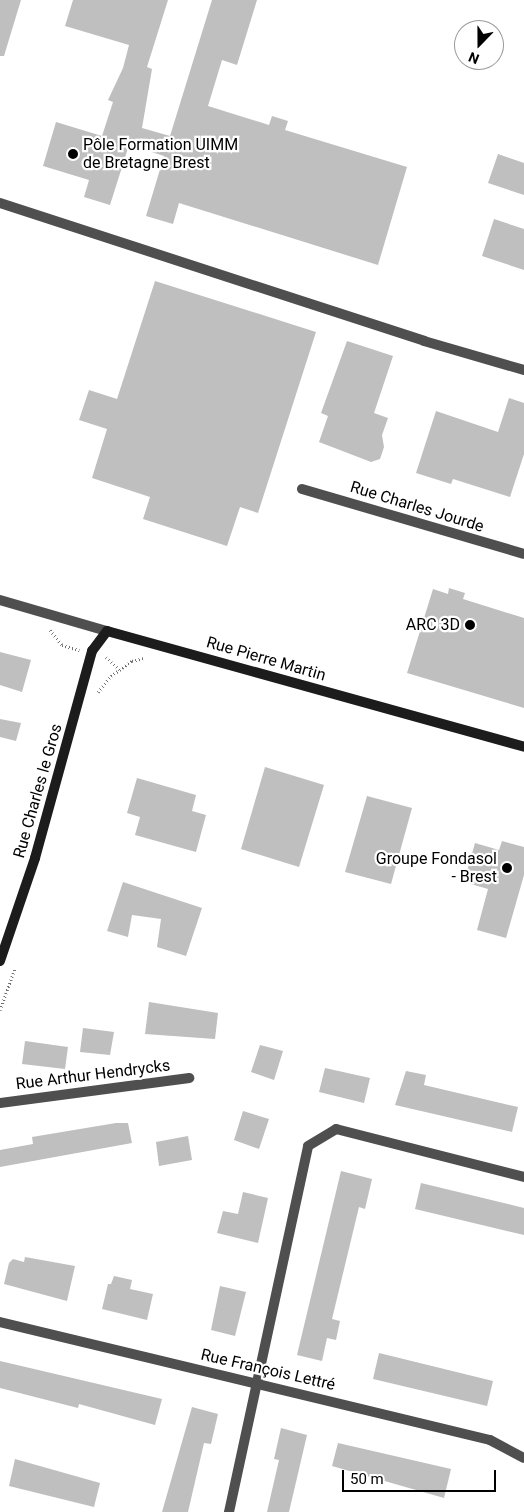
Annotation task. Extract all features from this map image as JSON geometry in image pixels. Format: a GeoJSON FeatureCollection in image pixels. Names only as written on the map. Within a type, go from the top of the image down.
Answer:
{"type":"FeatureCollection","features":[{"type":"Feature","properties":{"kind":"street"},"geometry":{"type":"LineString","coordinates":[[0,203],[424,341],[524,370]]}},
{"type":"Feature","properties":{"kind":"street","name":"Rue Charles Jourde"},"geometry":{"type":"LineString","coordinates":[[302,488],[524,554]]}},
{"type":"Feature","properties":{"kind":"street","name":"Rue Pierre Martin"},"geometry":{"type":"LineString","coordinates":[[0,600],[524,747]]}},
{"type":"Feature","properties":{"kind":"street","name":"Rue Charles le Gros"},"geometry":{"type":"LineString","coordinates":[[0,961],[35,858],[92,651],[107,631]]}},
{"type":"Feature","properties":{"kind":"street","name":"Rue Arthur Hendrycks"},"geometry":{"type":"LineString","coordinates":[[0,1102],[189,1078]]}},
{"type":"Feature","properties":{"kind":"street"},"geometry":{"type":"LineString","coordinates":[[228,1512],[258,1383],[308,1146],[336,1129],[524,1177]]}},
{"type":"Feature","properties":{"kind":"street","name":"Rue François Lettré"},"geometry":{"type":"LineString","coordinates":[[0,1322],[490,1440],[524,1458]]}},
{"type":"Feature","properties":{"kind":"path"},"geometry":{"type":"LineString","coordinates":[[48,627],[62,645],[76,650],[92,651],[112,660],[120,670]]}},
{"type":"Feature","properties":{"kind":"path"},"geometry":{"type":"LineString","coordinates":[[96,699],[99,690],[120,670],[132,661],[147,658]]}},
{"type":"Feature","properties":{"kind":"path"},"geometry":{"type":"LineString","coordinates":[[0,1010],[17,960]]}},
{"type":"Feature","properties":{"kind":"building"},"geometry":{"type":"Polygon","coordinates":[[[0,0],[21,0],[4,56],[0,56],[0,0]]]}},
{"type":"Feature","properties":{"kind":"building"},"geometry":{"type":"Polygon","coordinates":[[[73,0],[168,0],[147,67],[152,69],[142,128],[170,136],[212,0],[257,0],[237,65],[222,60],[208,106],[269,125],[272,116],[288,121],[285,130],[407,167],[378,265],[179,203],[173,224],[146,216],[164,156],[129,145],[110,205],[84,197],[89,180],[43,166],[56,122],[102,136],[113,102],[108,100],[123,68],[129,45],[65,26],[73,0]]]}},
{"type":"Feature","properties":{"kind":"building"},"geometry":{"type":"Polygon","coordinates":[[[498,154],[524,163],[524,195],[488,183],[498,154]]]}},
{"type":"Feature","properties":{"kind":"building"},"geometry":{"type":"Polygon","coordinates":[[[494,219],[524,229],[524,270],[482,256],[494,219]]]}},
{"type":"Feature","properties":{"kind":"building"},"geometry":{"type":"Polygon","coordinates":[[[155,281],[316,332],[258,513],[240,507],[227,546],[143,519],[150,497],[92,478],[107,429],[79,420],[89,390],[117,399],[155,281]]]}},
{"type":"Feature","properties":{"kind":"building"},"geometry":{"type":"Polygon","coordinates":[[[347,341],[393,356],[374,413],[388,418],[382,435],[384,447],[380,459],[371,462],[319,442],[328,416],[321,413],[347,341]]]}},
{"type":"Feature","properties":{"kind":"building"},"geometry":{"type":"Polygon","coordinates":[[[509,398],[524,403],[524,454],[510,497],[453,479],[451,484],[416,473],[436,411],[498,432],[509,398]]]}},
{"type":"Feature","properties":{"kind":"building"},"geometry":{"type":"Polygon","coordinates":[[[449,588],[465,593],[463,599],[524,618],[524,708],[407,673],[433,589],[448,594],[449,588]]]}},
{"type":"Feature","properties":{"kind":"building"},"geometry":{"type":"Polygon","coordinates":[[[0,652],[31,660],[22,692],[0,685],[0,652]]]}},
{"type":"Feature","properties":{"kind":"building"},"geometry":{"type":"Polygon","coordinates":[[[0,719],[21,723],[16,741],[0,737],[0,719]]]}},
{"type":"Feature","properties":{"kind":"building"},"geometry":{"type":"Polygon","coordinates":[[[265,767],[324,785],[299,867],[241,849],[265,767]]]}},
{"type":"Feature","properties":{"kind":"building"},"geometry":{"type":"Polygon","coordinates":[[[137,778],[196,795],[192,811],[206,815],[196,852],[135,835],[140,817],[127,813],[137,778]]]}},
{"type":"Feature","properties":{"kind":"building"},"geometry":{"type":"Polygon","coordinates":[[[367,796],[412,808],[391,884],[345,872],[367,796]]]}},
{"type":"Feature","properties":{"kind":"building"},"geometry":{"type":"Polygon","coordinates":[[[502,841],[524,847],[524,875],[506,938],[477,930],[488,889],[464,882],[475,843],[499,850],[502,841]]]}},
{"type":"Feature","properties":{"kind":"building"},"geometry":{"type":"Polygon","coordinates":[[[123,882],[202,908],[186,956],[157,947],[161,919],[132,915],[128,937],[107,931],[123,882]]]}},
{"type":"Feature","properties":{"kind":"building"},"geometry":{"type":"Polygon","coordinates":[[[149,1002],[218,1013],[215,1039],[145,1034],[149,1002]]]}},
{"type":"Feature","properties":{"kind":"building"},"geometry":{"type":"Polygon","coordinates":[[[83,1028],[114,1032],[110,1055],[80,1052],[83,1028]]]}},
{"type":"Feature","properties":{"kind":"building"},"geometry":{"type":"Polygon","coordinates":[[[25,1041],[68,1047],[65,1069],[22,1064],[25,1041]]]}},
{"type":"Feature","properties":{"kind":"building"},"geometry":{"type":"Polygon","coordinates":[[[260,1045],[283,1051],[274,1080],[251,1072],[260,1045]]]}},
{"type":"Feature","properties":{"kind":"building"},"geometry":{"type":"Polygon","coordinates":[[[325,1068],[370,1078],[364,1103],[319,1092],[325,1068]]]}},
{"type":"Feature","properties":{"kind":"building"},"geometry":{"type":"Polygon","coordinates":[[[406,1071],[426,1075],[424,1085],[518,1107],[512,1132],[395,1105],[406,1071]]]}},
{"type":"Feature","properties":{"kind":"building"},"geometry":{"type":"Polygon","coordinates":[[[243,1111],[269,1119],[259,1149],[234,1140],[243,1111]]]}},
{"type":"Feature","properties":{"kind":"building"},"geometry":{"type":"Polygon","coordinates":[[[116,1123],[128,1123],[132,1143],[0,1167],[0,1150],[33,1144],[32,1137],[116,1123]]]}},
{"type":"Feature","properties":{"kind":"building"},"geometry":{"type":"Polygon","coordinates":[[[188,1136],[192,1160],[159,1166],[156,1142],[188,1136]]]}},
{"type":"Feature","properties":{"kind":"building"},"geometry":{"type":"Polygon","coordinates":[[[341,1171],[372,1179],[365,1209],[359,1207],[332,1319],[340,1321],[336,1340],[327,1338],[322,1361],[297,1355],[341,1171]]]}},
{"type":"Feature","properties":{"kind":"building"},"geometry":{"type":"Polygon","coordinates":[[[421,1183],[524,1208],[524,1235],[415,1209],[421,1183]]]}},
{"type":"Feature","properties":{"kind":"building"},"geometry":{"type":"Polygon","coordinates":[[[243,1192],[268,1198],[258,1243],[217,1233],[223,1211],[238,1214],[243,1192]]]}},
{"type":"Feature","properties":{"kind":"building"},"geometry":{"type":"Polygon","coordinates":[[[25,1257],[75,1266],[67,1301],[4,1284],[9,1263],[13,1259],[24,1262],[25,1257]]]}},
{"type":"Feature","properties":{"kind":"building"},"geometry":{"type":"Polygon","coordinates":[[[114,1276],[132,1280],[130,1289],[153,1294],[147,1320],[102,1309],[108,1284],[111,1284],[114,1276]]]}},
{"type":"Feature","properties":{"kind":"building"},"geometry":{"type":"Polygon","coordinates":[[[220,1286],[246,1292],[235,1336],[211,1330],[220,1286]]]}},
{"type":"Feature","properties":{"kind":"building"},"geometry":{"type":"Polygon","coordinates":[[[379,1353],[493,1381],[487,1406],[373,1379],[379,1353]]]}},
{"type":"Feature","properties":{"kind":"building"},"geometry":{"type":"Polygon","coordinates":[[[0,1361],[162,1399],[155,1425],[79,1404],[78,1408],[0,1388],[0,1361]]]}},
{"type":"Feature","properties":{"kind":"building"},"geometry":{"type":"Polygon","coordinates":[[[192,1407],[218,1414],[211,1444],[204,1443],[188,1512],[162,1512],[192,1407]]]}},
{"type":"Feature","properties":{"kind":"building"},"geometry":{"type":"Polygon","coordinates":[[[281,1428],[307,1435],[289,1512],[267,1512],[279,1460],[274,1459],[281,1428]]]}},
{"type":"Feature","properties":{"kind":"building"},"geometry":{"type":"Polygon","coordinates":[[[338,1443],[451,1469],[444,1498],[332,1466],[338,1443]]]}},
{"type":"Feature","properties":{"kind":"building"},"geometry":{"type":"Polygon","coordinates":[[[15,1459],[100,1483],[94,1507],[9,1486],[15,1459]]]}},
{"type":"Feature","properties":{"kind":"place","name":"Pôle Formation UIMM de Bretagne Brest"},"geometry":{"type":"Point","coordinates":[73,154]}},
{"type":"Feature","properties":{"kind":"place","name":"ARC 3D"},"geometry":{"type":"Point","coordinates":[470,625]}},
{"type":"Feature","properties":{"kind":"place","name":"Groupe Fondasol - Brest"},"geometry":{"type":"Point","coordinates":[507,868]}}]}
